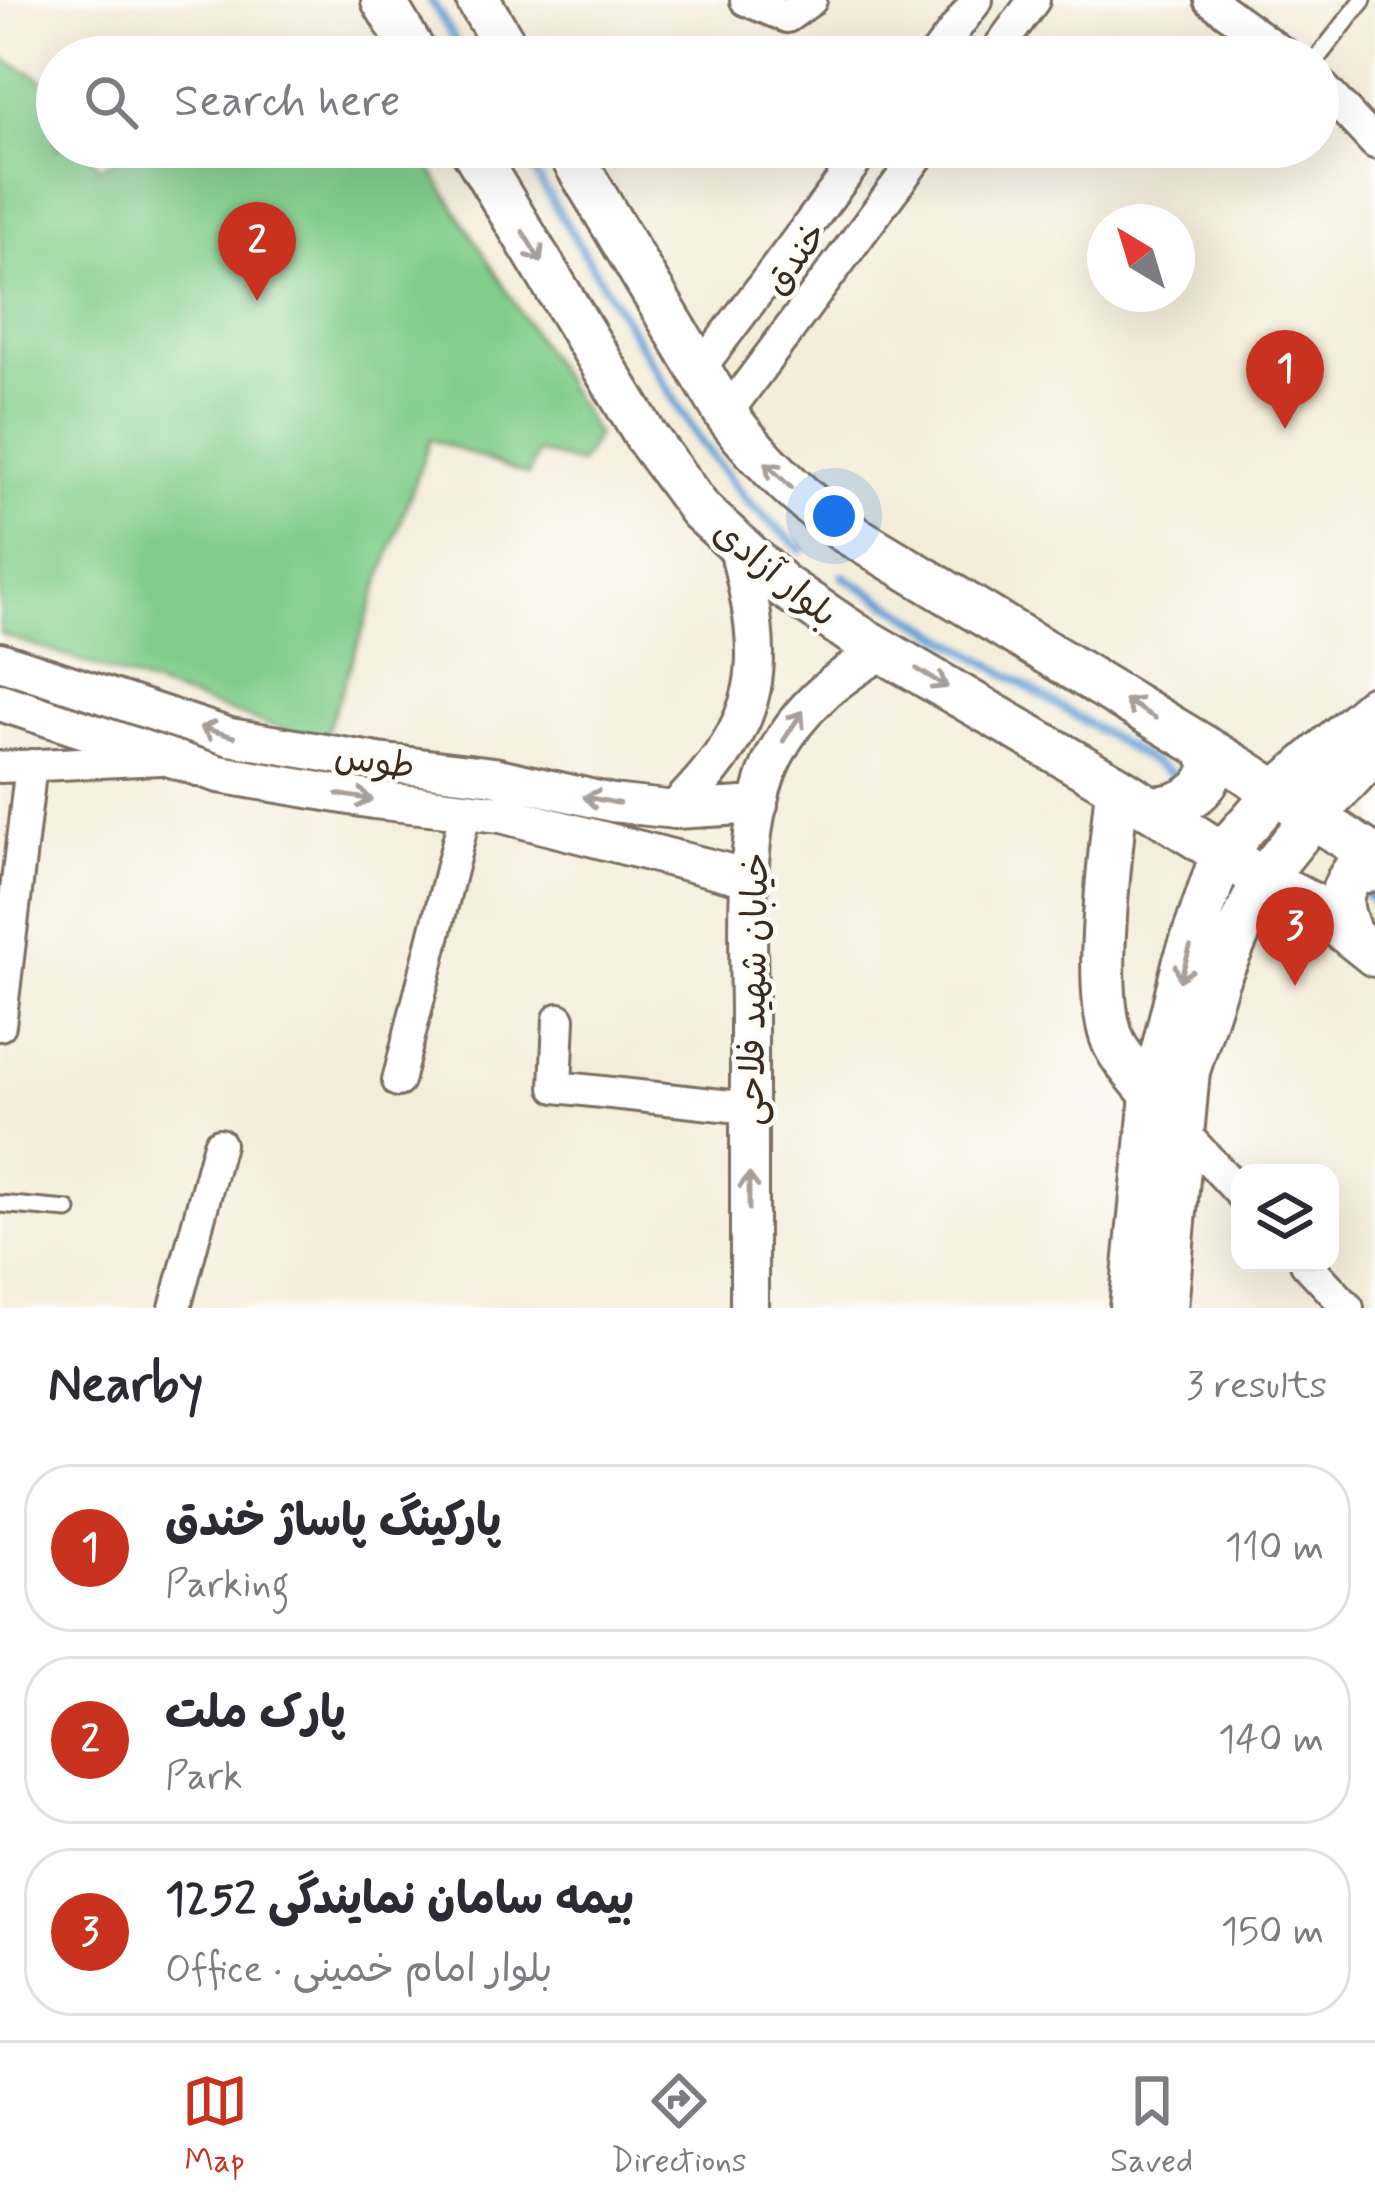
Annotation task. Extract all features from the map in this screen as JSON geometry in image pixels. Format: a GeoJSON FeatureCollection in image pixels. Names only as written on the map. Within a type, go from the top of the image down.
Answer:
{"type":"FeatureCollection","features":[{"type":"Feature","properties":{"kind":"main road"},"geometry":{"type":"LineString","coordinates":[[383,0],[404,36]]}},
{"type":"Feature","properties":{"kind":"main road"},"geometry":{"type":"LineString","coordinates":[[478,0],[499,36]]}},
{"type":"Feature","properties":{"kind":"main road","name":"بلوار آزادی"},"geometry":{"type":"LineString","coordinates":[[484,168],[645,436],[700,510],[783,586],[1362,943]]}},
{"type":"Feature","properties":{"kind":"main road","name":"بلوار آزادی"},"geometry":{"type":"LineString","coordinates":[[579,168],[726,414],[751,449],[804,500],[843,530],[1203,747],[1375,857]]}},
{"type":"Feature","properties":{"kind":"main road"},"geometry":{"type":"LineString","coordinates":[[1131,1308],[1152,1095],[1184,964],[1222,854],[1276,792],[1375,706]]}},
{"type":"Feature","properties":{"kind":"main road"},"geometry":{"type":"LineString","coordinates":[[1152,1095],[1114,1045],[1105,1016],[1103,966],[1132,797],[1177,806],[1213,773],[1213,759],[1203,747]]}},
{"type":"Feature","properties":{"kind":"main road"},"geometry":{"type":"LineString","coordinates":[[1166,1308],[1188,1071],[1200,1025],[1263,879],[1375,751]]}},
{"type":"Feature","properties":{"kind":"main road"},"geometry":{"type":"LineString","coordinates":[[1362,943],[1341,909],[1343,886],[1352,874],[1375,869]]}},
{"type":"Feature","properties":{"kind":"street"},"geometry":{"type":"LineString","coordinates":[[746,0],[787,17],[811,0]]}},
{"type":"Feature","properties":{"kind":"street"},"geometry":{"type":"LineString","coordinates":[[950,36],[977,0]]}},
{"type":"Feature","properties":{"kind":"street"},"geometry":{"type":"LineString","coordinates":[[1007,36],[1034,0]]}},
{"type":"Feature","properties":{"kind":"street"},"geometry":{"type":"LineString","coordinates":[[1210,0],[1259,36]]}},
{"type":"Feature","properties":{"kind":"street"},"geometry":{"type":"LineString","coordinates":[[1339,104],[1375,143]]}},
{"type":"Feature","properties":{"kind":"street","name":"خندق"},"geometry":{"type":"LineString","coordinates":[[699,370],[851,168]]}},
{"type":"Feature","properties":{"kind":"street","name":"خندق"},"geometry":{"type":"LineString","coordinates":[[726,414],[909,168]]}},
{"type":"Feature","properties":{"kind":"street"},"geometry":{"type":"LineString","coordinates":[[675,810],[715,769],[739,731],[754,693],[750,594],[737,544]]}},
{"type":"Feature","properties":{"kind":"street","name":"خیابان شهید فلاحی"},"geometry":{"type":"LineString","coordinates":[[748,1308],[749,878],[759,806],[773,757],[806,706],[842,674],[884,650]]}},
{"type":"Feature","properties":{"kind":"street","name":"طوس"},"geometry":{"type":"LineString","coordinates":[[0,661],[230,736],[377,762],[494,776],[612,802],[675,810],[759,806]]}},
{"type":"Feature","properties":{"kind":"street","name":"طوس"},"geometry":{"type":"LineString","coordinates":[[0,702],[219,774],[374,800],[501,814],[749,878]]}},
{"type":"Feature","properties":{"kind":"street"},"geometry":{"type":"LineString","coordinates":[[25,765],[61,747],[68,725]]}},
{"type":"Feature","properties":{"kind":"street"},"geometry":{"type":"LineString","coordinates":[[25,765],[172,759]]}},
{"type":"Feature","properties":{"kind":"street"},"geometry":{"type":"LineString","coordinates":[[0,1025],[25,765]]}},
{"type":"Feature","properties":{"kind":"street"},"geometry":{"type":"LineString","coordinates":[[398,1081],[466,810]]}},
{"type":"Feature","properties":{"kind":"street"},"geometry":{"type":"LineString","coordinates":[[560,1019],[556,1087],[749,1108]]}},
{"type":"Feature","properties":{"kind":"street"},"geometry":{"type":"LineString","coordinates":[[1182,1131],[1231,1183]]}},
{"type":"Feature","properties":{"kind":"street"},"geometry":{"type":"LineString","coordinates":[[175,1308],[219,1144]]}},
{"type":"Feature","properties":{"kind":"street"},"geometry":{"type":"LineString","coordinates":[[1314,1272],[1348,1308]]}},
{"type":"Feature","properties":{"kind":"lane"},"geometry":{"type":"LineString","coordinates":[[1335,36],[1363,0]]}},
{"type":"Feature","properties":{"kind":"lane"},"geometry":{"type":"LineString","coordinates":[[0,1204],[68,1210]]}},
{"type":"Feature","properties":{"kind":"green space"},"geometry":{"type":"Polygon","coordinates":[[[1,58],[36,76],[36,168],[430,168],[597,435],[580,464],[538,452],[528,475],[430,439],[323,743],[0,634],[1,58]]]}},
{"type":"Feature","properties":{"kind":"waterway"},"geometry":{"type":"LineString","coordinates":[[431,0],[452,36]]}},
{"type":"Feature","properties":{"kind":"waterway"},"geometry":{"type":"LineString","coordinates":[[532,168],[700,442],[748,502],[802,550]]}},
{"type":"Feature","properties":{"kind":"waterway"},"geometry":{"type":"LineString","coordinates":[[843,576],[1185,782]]}},
{"type":"Feature","properties":{"kind":"waterway"},"geometry":{"type":"LineString","coordinates":[[1361,890],[1375,902]]}},
{"type":"Feature","properties":{"kind":"place","name":"پارک ملت"},"geometry":{"type":"Point","coordinates":[257,301]}},
{"type":"Feature","properties":{"kind":"place","name":"پارکینگ پاساژ خندق"},"geometry":{"type":"Point","coordinates":[1285,429]}},
{"type":"Feature","properties":{"kind":"place","name":"بیمه سامان نمایندگی 1252"},"geometry":{"type":"Point","coordinates":[1295,986]}}]}
